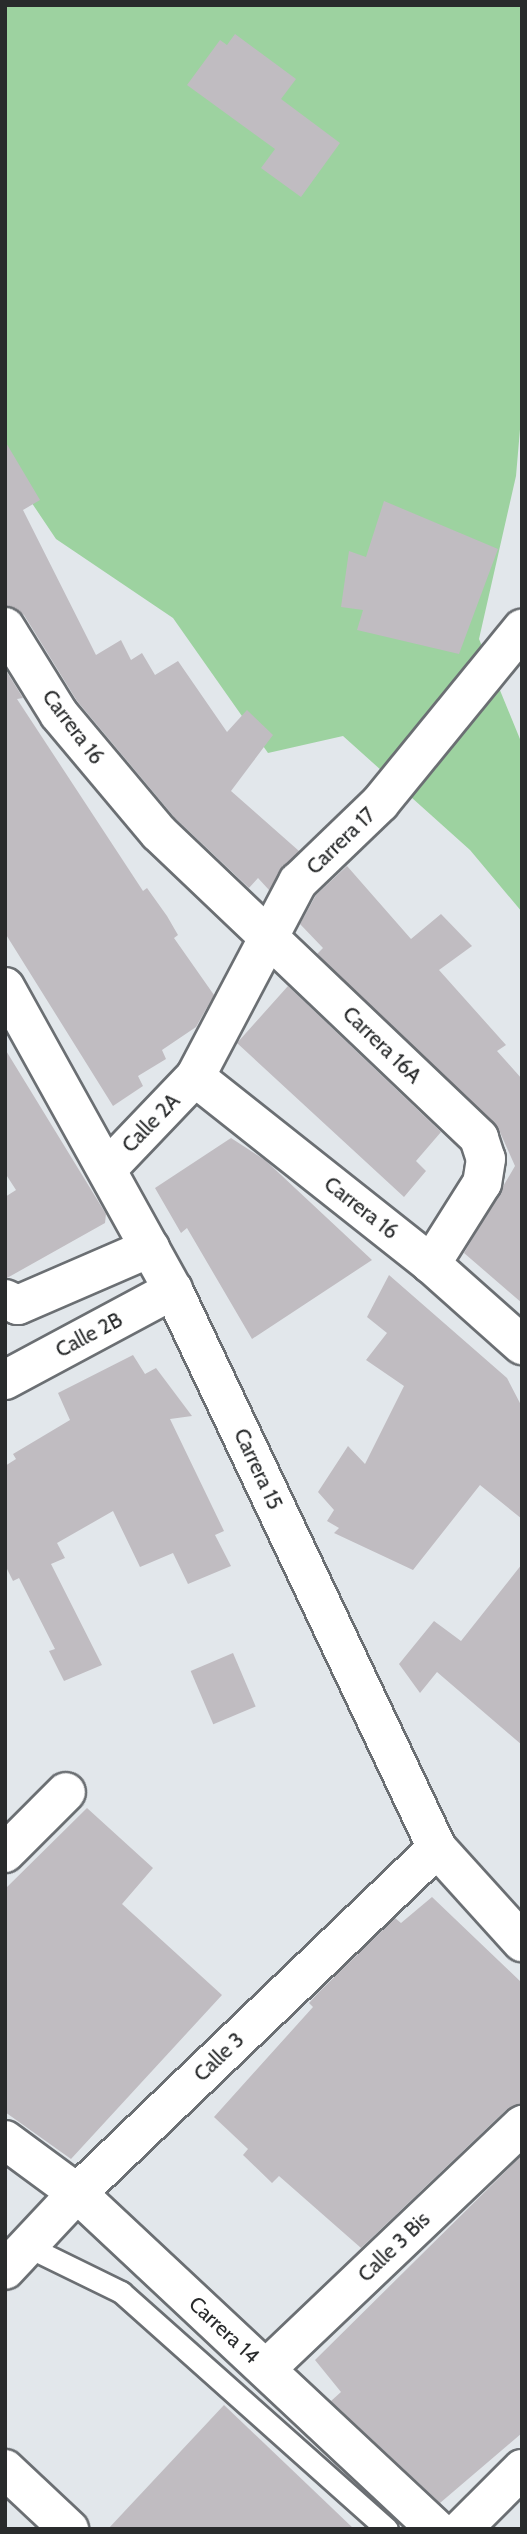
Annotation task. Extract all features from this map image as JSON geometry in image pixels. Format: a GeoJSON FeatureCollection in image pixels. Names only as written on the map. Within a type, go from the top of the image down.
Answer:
{"type":"FeatureCollection","features":[{"type":"Feature","properties":{"kind":"street","name":"Carrera 16"},"geometry":{"type":"LineString","coordinates":[[5,627],[59,715],[159,833],[269,937]]}},
{"type":"Feature","properties":{"kind":"street","name":"Carrera 17"},"geometry":{"type":"LineString","coordinates":[[195,1077],[298,882],[380,803],[522,629]]}},
{"type":"Feature","properties":{"kind":"street","name":"Carrera 16A"},"geometry":{"type":"LineString","coordinates":[[269,937],[479,1138],[486,1158],[482,1184],[430,1264]]}},
{"type":"Feature","properties":{"kind":"street","name":"Carrera 15"},"geometry":{"type":"LineString","coordinates":[[5,987],[173,1290],[437,1848],[522,1942]]}},
{"type":"Feature","properties":{"kind":"street","name":"Carrera 16"},"geometry":{"type":"LineString","coordinates":[[195,1077],[430,1264],[522,1345]]}},
{"type":"Feature","properties":{"kind":"street","name":"Calle 2A"},"geometry":{"type":"LineString","coordinates":[[107,1169],[195,1077]]}},
{"type":"Feature","properties":{"kind":"street"},"geometry":{"type":"LineString","coordinates":[[5,1299],[18,1304],[150,1248]]}},
{"type":"Feature","properties":{"kind":"street","name":"Calle 2B"},"geometry":{"type":"LineString","coordinates":[[5,1380],[173,1290]]}},
{"type":"Feature","properties":{"kind":"street"},"geometry":{"type":"LineString","coordinates":[[5,1853],[66,1792]]}},
{"type":"Feature","properties":{"kind":"street","name":"Calle 3"},"geometry":{"type":"LineString","coordinates":[[16,2258],[77,2193],[437,1848]]}},
{"type":"Feature","properties":{"kind":"street","name":"Calle 3 Bis"},"geometry":{"type":"LineString","coordinates":[[266,2369],[522,2125]]}},
{"type":"Feature","properties":{"kind":"street","name":"Carrera 14"},"geometry":{"type":"LineString","coordinates":[[5,2140],[77,2193],[436,2529]]}},
{"type":"Feature","properties":{"kind":"street"},"geometry":{"type":"LineString","coordinates":[[5,2469],[69,2529]]}},
{"type":"Feature","properties":{"kind":"street"},"geometry":{"type":"LineString","coordinates":[[462,2529],[522,2469]]}},
{"type":"Feature","properties":{"kind":"lane"},"geometry":{"type":"LineString","coordinates":[[16,2258],[121,2292],[387,2529]]}},
{"type":"Feature","properties":{"kind":"green space"},"geometry":{"type":"Polygon","coordinates":[[[5,5],[522,5],[522,406],[516,476],[479,639],[522,744],[522,912],[470,850],[343,736],[268,753],[173,618],[56,539],[5,463],[5,5]]]}},
{"type":"Feature","properties":{"kind":"building"},"geometry":{"type":"Polygon","coordinates":[[[235,34],[296,79],[281,99],[340,143],[301,197],[261,168],[275,149],[187,85],[220,40],[227,45],[235,34]]]}},
{"type":"Feature","properties":{"kind":"building"},"geometry":{"type":"Polygon","coordinates":[[[5,441],[40,500],[23,510],[96,655],[121,640],[131,660],[142,653],[155,675],[178,661],[227,732],[247,710],[273,735],[231,791],[299,851],[269,890],[258,878],[249,888],[175,818],[77,701],[24,615],[5,605],[5,441]]]}},
{"type":"Feature","properties":{"kind":"building"},"geometry":{"type":"Polygon","coordinates":[[[384,501],[498,549],[459,654],[357,630],[363,610],[341,607],[349,551],[366,557],[384,501]]]}},
{"type":"Feature","properties":{"kind":"building"},"geometry":{"type":"Polygon","coordinates":[[[5,669],[23,698],[17,699],[143,891],[147,888],[167,916],[178,935],[174,938],[214,995],[196,1027],[162,1050],[166,1059],[138,1076],[143,1086],[113,1106],[5,933],[5,669]]]}},
{"type":"Feature","properties":{"kind":"building"},"geometry":{"type":"Polygon","coordinates":[[[347,866],[411,939],[441,914],[472,946],[439,970],[506,1045],[497,1051],[522,1079],[522,1303],[464,1253],[515,1166],[499,1130],[317,954],[323,948],[300,924],[316,895],[347,866]]]}},
{"type":"Feature","properties":{"kind":"building"},"geometry":{"type":"Polygon","coordinates":[[[288,986],[441,1132],[416,1161],[426,1171],[404,1197],[237,1043],[288,986]]]}},
{"type":"Feature","properties":{"kind":"building"},"geometry":{"type":"Polygon","coordinates":[[[5,1049],[106,1214],[105,1223],[7,1278],[5,1197],[16,1190],[5,1173],[5,1049]]]}},
{"type":"Feature","properties":{"kind":"building"},"geometry":{"type":"Polygon","coordinates":[[[231,1138],[265,1160],[372,1260],[252,1339],[187,1228],[181,1233],[155,1188],[231,1138]]]}},
{"type":"Feature","properties":{"kind":"building"},"geometry":{"type":"Polygon","coordinates":[[[389,1275],[507,1378],[522,1407],[522,1519],[480,1485],[413,1570],[334,1533],[339,1528],[327,1521],[334,1510],[318,1492],[348,1446],[365,1464],[404,1386],[366,1360],[387,1333],[367,1317],[389,1275]]]}},
{"type":"Feature","properties":{"kind":"building"},"geometry":{"type":"Polygon","coordinates":[[[133,1355],[145,1374],[156,1368],[192,1416],[170,1419],[224,1531],[215,1535],[231,1566],[188,1584],[173,1553],[140,1567],[113,1511],[57,1543],[65,1558],[51,1564],[102,1665],[64,1681],[49,1651],[55,1649],[19,1578],[13,1581],[5,1565],[5,1466],[16,1459],[13,1454],[70,1420],[58,1393],[133,1355]]]}},
{"type":"Feature","properties":{"kind":"building"},"geometry":{"type":"Polygon","coordinates":[[[522,1564],[522,1745],[437,1672],[420,1693],[399,1664],[434,1621],[461,1641],[522,1564]]]}},
{"type":"Feature","properties":{"kind":"building"},"geometry":{"type":"Polygon","coordinates":[[[233,1653],[256,1706],[213,1724],[191,1671],[233,1653]]]}},
{"type":"Feature","properties":{"kind":"building"},"geometry":{"type":"Polygon","coordinates":[[[87,1808],[153,1868],[122,1904],[222,1995],[71,2159],[5,2112],[5,1889],[87,1808]]]}},
{"type":"Feature","properties":{"kind":"building"},"geometry":{"type":"Polygon","coordinates":[[[432,1897],[522,1983],[522,2104],[507,2109],[361,2248],[279,2176],[272,2183],[243,2155],[248,2149],[214,2117],[313,2007],[309,2003],[319,1992],[395,1918],[401,1923],[432,1897]]]}},
{"type":"Feature","properties":{"kind":"building"},"geometry":{"type":"Polygon","coordinates":[[[522,2155],[522,2433],[440,2503],[331,2401],[341,2392],[315,2360],[522,2155]]]}},
{"type":"Feature","properties":{"kind":"building"},"geometry":{"type":"Polygon","coordinates":[[[224,2405],[354,2529],[108,2529],[224,2405]]]}}]}
